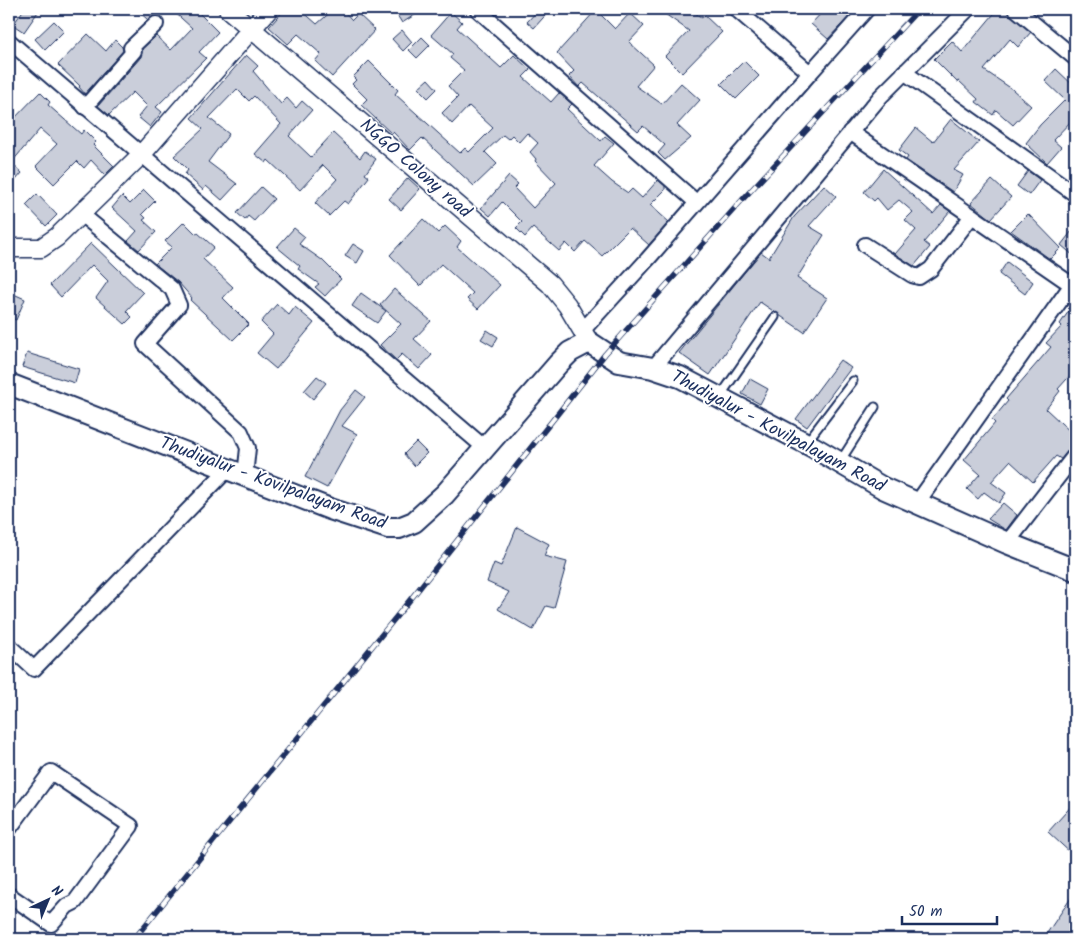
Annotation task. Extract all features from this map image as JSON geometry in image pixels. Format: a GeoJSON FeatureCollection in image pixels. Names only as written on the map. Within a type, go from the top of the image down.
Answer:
{"type":"FeatureCollection","features":[{"type":"Feature","properties":{"kind":"main road","name":"Thudiyalur - Kovilpalayam Road"},"geometry":{"type":"LineString","coordinates":[[9,384],[378,526],[399,528],[414,522],[426,512],[558,364],[586,336],[619,362],[653,368],[680,377],[806,443],[882,488],[1007,543],[1075,570]]}},
{"type":"Feature","properties":{"kind":"street","name":"NGGO Colony road"},"geometry":{"type":"LineString","coordinates":[[228,9],[550,284],[567,305],[586,336]]}},
{"type":"Feature","properties":{"kind":"street"},"geometry":{"type":"LineString","coordinates":[[9,248],[41,248],[57,237],[141,155],[269,9]]}},
{"type":"Feature","properties":{"kind":"street"},"geometry":{"type":"LineString","coordinates":[[477,9],[696,202]]}},
{"type":"Feature","properties":{"kind":"street"},"geometry":{"type":"LineString","coordinates":[[736,9],[810,73]]}},
{"type":"Feature","properties":{"kind":"street"},"geometry":{"type":"LineString","coordinates":[[586,336],[696,202],[867,9]]}},
{"type":"Feature","properties":{"kind":"street"},"geometry":{"type":"LineString","coordinates":[[653,368],[850,132],[904,72],[968,9]]}},
{"type":"Feature","properties":{"kind":"street"},"geometry":{"type":"LineString","coordinates":[[1016,9],[1075,58]]}},
{"type":"Feature","properties":{"kind":"street"},"geometry":{"type":"LineString","coordinates":[[85,106],[134,51],[131,48],[156,24]]}},
{"type":"Feature","properties":{"kind":"street"},"geometry":{"type":"LineString","coordinates":[[9,41],[485,448]]}},
{"type":"Feature","properties":{"kind":"street"},"geometry":{"type":"LineString","coordinates":[[904,72],[1075,194]]}},
{"type":"Feature","properties":{"kind":"street"},"geometry":{"type":"LineString","coordinates":[[850,132],[1074,284],[917,503]]}},
{"type":"Feature","properties":{"kind":"street"},"geometry":{"type":"LineString","coordinates":[[9,646],[34,669],[237,472],[248,448],[241,432],[145,344],[179,305],[172,289],[81,214]]}},
{"type":"Feature","properties":{"kind":"street"},"geometry":{"type":"LineString","coordinates":[[865,245],[912,275],[920,277],[931,269],[972,216]]}},
{"type":"Feature","properties":{"kind":"street"},"geometry":{"type":"LineString","coordinates":[[1007,543],[1075,455]]}},
{"type":"Feature","properties":{"kind":"street"},"geometry":{"type":"LineString","coordinates":[[9,894],[51,924],[68,906],[75,902],[130,826],[52,772],[10,824]]}},
{"type":"Feature","properties":{"kind":"lane"},"geometry":{"type":"LineString","coordinates":[[719,398],[775,317]]}},
{"type":"Feature","properties":{"kind":"lane"},"geometry":{"type":"LineString","coordinates":[[806,443],[853,380]]}},
{"type":"Feature","properties":{"kind":"lane"},"geometry":{"type":"LineString","coordinates":[[839,462],[874,407]]}},
{"type":"Feature","properties":{"kind":"building"},"geometry":{"type":"Polygon","coordinates":[[[24,9],[40,9],[24,32],[13,25],[24,9]]]}},
{"type":"Feature","properties":{"kind":"building"},"geometry":{"type":"Polygon","coordinates":[[[136,9],[168,9],[161,17],[154,15],[148,20],[136,9]]]}},
{"type":"Feature","properties":{"kind":"building"},"geometry":{"type":"Polygon","coordinates":[[[171,9],[195,9],[218,32],[199,52],[206,58],[156,107],[162,112],[150,127],[138,117],[147,106],[133,92],[109,115],[98,106],[141,57],[142,49],[156,36],[171,50],[192,28],[171,9]]]}},
{"type":"Feature","properties":{"kind":"building"},"geometry":{"type":"Polygon","coordinates":[[[285,9],[300,9],[317,24],[334,9],[342,9],[352,20],[358,14],[375,30],[332,77],[315,61],[321,54],[298,34],[288,44],[269,27],[285,9]]]}},
{"type":"Feature","properties":{"kind":"building"},"geometry":{"type":"Polygon","coordinates":[[[407,9],[424,9],[402,23],[397,15],[407,9]]]}},
{"type":"Feature","properties":{"kind":"building"},"geometry":{"type":"Polygon","coordinates":[[[539,9],[551,9],[534,28],[527,22],[539,9]]]}},
{"type":"Feature","properties":{"kind":"building"},"geometry":{"type":"Polygon","coordinates":[[[658,9],[690,9],[702,18],[704,15],[722,32],[682,73],[665,56],[689,31],[658,9]]]}},
{"type":"Feature","properties":{"kind":"building"},"geometry":{"type":"Polygon","coordinates":[[[825,9],[856,9],[828,39],[811,24],[825,9]]]}},
{"type":"Feature","properties":{"kind":"building"},"geometry":{"type":"Polygon","coordinates":[[[998,9],[1005,9],[1031,32],[1018,47],[1010,39],[984,70],[1012,89],[1031,106],[1013,125],[996,110],[993,115],[976,102],[978,99],[959,81],[957,82],[934,59],[952,41],[962,52],[998,9]]]}},
{"type":"Feature","properties":{"kind":"building"},"geometry":{"type":"Polygon","coordinates":[[[596,10],[615,29],[630,13],[644,26],[629,42],[654,65],[636,86],[662,104],[681,83],[700,100],[677,125],[691,138],[665,160],[658,153],[665,145],[643,126],[638,131],[583,83],[579,87],[569,76],[574,71],[557,53],[596,10]]]}},
{"type":"Feature","properties":{"kind":"building"},"geometry":{"type":"Polygon","coordinates":[[[451,12],[462,22],[457,28],[501,68],[514,55],[530,70],[523,77],[551,102],[559,93],[572,104],[567,109],[601,141],[605,136],[614,143],[594,166],[612,182],[628,193],[632,189],[642,198],[658,180],[665,186],[665,190],[650,205],[669,222],[649,245],[630,228],[602,256],[585,241],[575,252],[566,243],[559,251],[533,228],[525,237],[516,228],[522,222],[502,202],[490,216],[481,208],[509,176],[518,184],[514,188],[533,208],[556,183],[535,161],[536,159],[530,152],[538,143],[527,133],[519,142],[512,135],[508,139],[503,135],[485,152],[497,164],[474,186],[422,138],[410,150],[393,132],[392,134],[361,105],[367,99],[352,84],[356,80],[353,77],[369,61],[398,90],[395,94],[460,153],[465,148],[469,152],[493,128],[469,106],[452,124],[442,113],[458,97],[448,86],[464,70],[450,58],[453,54],[431,35],[451,12]]]}},
{"type":"Feature","properties":{"kind":"building"},"geometry":{"type":"Polygon","coordinates":[[[54,21],[64,31],[45,50],[35,39],[54,21]]]}},
{"type":"Feature","properties":{"kind":"building"},"geometry":{"type":"Polygon","coordinates":[[[402,30],[412,42],[403,51],[392,39],[402,30]]]}},
{"type":"Feature","properties":{"kind":"building"},"geometry":{"type":"Polygon","coordinates":[[[88,34],[106,51],[115,40],[122,47],[123,51],[85,94],[80,86],[58,65],[88,34]]]}},
{"type":"Feature","properties":{"kind":"building"},"geometry":{"type":"Polygon","coordinates":[[[422,37],[430,45],[417,58],[409,50],[422,37]]]}},
{"type":"Feature","properties":{"kind":"building"},"geometry":{"type":"Polygon","coordinates":[[[246,55],[258,66],[253,71],[281,104],[287,98],[296,108],[302,101],[312,110],[289,136],[311,157],[333,133],[360,158],[365,151],[376,159],[365,174],[369,177],[348,204],[344,201],[329,216],[315,203],[337,179],[323,165],[300,190],[268,160],[266,163],[255,154],[281,124],[254,96],[249,101],[237,89],[209,118],[229,134],[208,162],[237,184],[222,200],[206,186],[203,190],[185,174],[188,170],[174,156],[203,129],[191,118],[246,55]]]}},
{"type":"Feature","properties":{"kind":"building"},"geometry":{"type":"Polygon","coordinates":[[[744,61],[759,76],[736,99],[721,84],[744,61]]]}},
{"type":"Feature","properties":{"kind":"building"},"geometry":{"type":"Polygon","coordinates":[[[1056,69],[1075,87],[1075,117],[1053,140],[1061,147],[1047,163],[1026,143],[1040,125],[1065,100],[1045,81],[1056,69]]]}},
{"type":"Feature","properties":{"kind":"building"},"geometry":{"type":"Polygon","coordinates":[[[428,79],[437,89],[428,98],[418,88],[428,79]]]}},
{"type":"Feature","properties":{"kind":"building"},"geometry":{"type":"Polygon","coordinates":[[[40,92],[50,102],[48,105],[81,134],[84,130],[96,142],[93,145],[114,166],[105,175],[91,160],[84,168],[77,161],[54,184],[36,166],[57,144],[40,129],[11,163],[22,173],[9,188],[9,124],[40,92]]]}},
{"type":"Feature","properties":{"kind":"building"},"geometry":{"type":"Polygon","coordinates":[[[951,119],[979,142],[954,170],[963,175],[953,192],[906,160],[908,157],[899,150],[916,128],[933,142],[951,119]]]}},
{"type":"Feature","properties":{"kind":"building"},"geometry":{"type":"Polygon","coordinates":[[[883,169],[933,214],[941,205],[950,211],[924,242],[930,247],[914,266],[895,254],[916,230],[905,220],[913,212],[899,200],[887,210],[877,198],[874,201],[864,192],[883,169]]]}},
{"type":"Feature","properties":{"kind":"building"},"geometry":{"type":"Polygon","coordinates":[[[1028,171],[1040,180],[1029,195],[1017,186],[1028,171]]]}},
{"type":"Feature","properties":{"kind":"building"},"geometry":{"type":"Polygon","coordinates":[[[408,178],[420,189],[401,210],[389,199],[408,178]]]}},
{"type":"Feature","properties":{"kind":"building"},"geometry":{"type":"Polygon","coordinates":[[[992,180],[1011,197],[991,219],[971,203],[992,180]]]}},
{"type":"Feature","properties":{"kind":"building"},"geometry":{"type":"Polygon","coordinates":[[[824,185],[836,196],[809,226],[824,235],[797,278],[827,298],[804,332],[760,302],[710,375],[679,353],[761,252],[769,258],[794,217],[824,185]]]}},
{"type":"Feature","properties":{"kind":"building"},"geometry":{"type":"Polygon","coordinates":[[[261,187],[274,199],[254,221],[248,216],[245,220],[237,213],[261,187]]]}},
{"type":"Feature","properties":{"kind":"building"},"geometry":{"type":"Polygon","coordinates":[[[144,190],[155,201],[142,214],[146,218],[143,220],[156,232],[139,250],[128,241],[137,231],[112,208],[122,196],[130,204],[144,190]]]}},
{"type":"Feature","properties":{"kind":"building"},"geometry":{"type":"Polygon","coordinates":[[[37,194],[57,215],[46,226],[26,205],[37,194]]]}},
{"type":"Feature","properties":{"kind":"building"},"geometry":{"type":"Polygon","coordinates":[[[1028,214],[1061,248],[1050,259],[1011,231],[1028,214]]]}},
{"type":"Feature","properties":{"kind":"building"},"geometry":{"type":"Polygon","coordinates":[[[423,219],[438,233],[445,226],[461,241],[457,247],[500,285],[478,309],[467,299],[473,293],[441,264],[420,286],[390,255],[423,219]]]}},
{"type":"Feature","properties":{"kind":"building"},"geometry":{"type":"Polygon","coordinates":[[[184,222],[196,234],[198,233],[214,247],[203,259],[233,287],[223,298],[249,324],[233,340],[190,300],[192,298],[178,282],[155,264],[172,247],[165,241],[184,222]]]}},
{"type":"Feature","properties":{"kind":"building"},"geometry":{"type":"Polygon","coordinates":[[[1075,227],[1075,257],[1061,245],[1075,227]]]}},
{"type":"Feature","properties":{"kind":"building"},"geometry":{"type":"Polygon","coordinates":[[[294,228],[305,237],[299,244],[322,260],[341,279],[325,296],[315,287],[319,284],[298,269],[300,266],[277,247],[294,228]]]}},
{"type":"Feature","properties":{"kind":"building"},"geometry":{"type":"Polygon","coordinates":[[[91,243],[143,293],[126,311],[132,317],[125,324],[96,298],[108,281],[92,265],[61,297],[50,285],[91,243]]]}},
{"type":"Feature","properties":{"kind":"building"},"geometry":{"type":"Polygon","coordinates":[[[353,244],[364,251],[357,263],[345,256],[353,244]]]}},
{"type":"Feature","properties":{"kind":"building"},"geometry":{"type":"Polygon","coordinates":[[[1007,262],[1033,282],[1025,294],[999,274],[1007,262]]]}},
{"type":"Feature","properties":{"kind":"building"},"geometry":{"type":"Polygon","coordinates":[[[394,289],[431,321],[414,339],[432,355],[419,369],[402,354],[396,360],[380,345],[401,324],[380,305],[394,289]]]}},
{"type":"Feature","properties":{"kind":"building"},"geometry":{"type":"Polygon","coordinates":[[[9,292],[25,299],[16,320],[9,317],[9,292]]]}},
{"type":"Feature","properties":{"kind":"building"},"geometry":{"type":"Polygon","coordinates":[[[361,293],[386,311],[377,323],[352,306],[361,293]]]}},
{"type":"Feature","properties":{"kind":"building"},"geometry":{"type":"Polygon","coordinates":[[[1075,302],[1075,370],[1058,389],[1060,391],[1046,409],[1075,436],[1075,443],[1061,459],[1056,456],[1033,482],[1010,461],[991,482],[1006,493],[999,503],[984,492],[978,499],[967,489],[980,474],[964,460],[995,423],[992,420],[1008,401],[1006,399],[1051,347],[1046,343],[1062,326],[1060,324],[1075,302]]]}},
{"type":"Feature","properties":{"kind":"building"},"geometry":{"type":"Polygon","coordinates":[[[277,304],[289,315],[295,307],[314,323],[276,369],[257,353],[273,334],[261,322],[277,304]]]}},
{"type":"Feature","properties":{"kind":"building"},"geometry":{"type":"Polygon","coordinates":[[[487,330],[498,337],[493,346],[481,339],[487,330]]]}},
{"type":"Feature","properties":{"kind":"building"},"geometry":{"type":"Polygon","coordinates":[[[27,353],[79,369],[75,383],[22,367],[27,353]]]}},
{"type":"Feature","properties":{"kind":"building"},"geometry":{"type":"Polygon","coordinates":[[[840,360],[851,368],[807,427],[796,419],[840,360]]]}},
{"type":"Feature","properties":{"kind":"building"},"geometry":{"type":"Polygon","coordinates":[[[317,376],[326,383],[313,399],[304,391],[317,376]]]}},
{"type":"Feature","properties":{"kind":"building"},"geometry":{"type":"Polygon","coordinates":[[[750,379],[768,389],[760,404],[742,394],[750,379]]]}},
{"type":"Feature","properties":{"kind":"building"},"geometry":{"type":"Polygon","coordinates":[[[356,390],[365,397],[342,426],[357,434],[327,488],[305,477],[340,410],[356,390]]]}},
{"type":"Feature","properties":{"kind":"building"},"geometry":{"type":"Polygon","coordinates":[[[416,442],[427,453],[414,466],[404,454],[416,442]]]}},
{"type":"Feature","properties":{"kind":"building"},"geometry":{"type":"Polygon","coordinates":[[[1003,503],[1017,515],[1006,530],[988,519],[1003,503]]]}},
{"type":"Feature","properties":{"kind":"building"},"geometry":{"type":"Polygon","coordinates":[[[517,527],[549,544],[544,556],[567,562],[554,608],[546,606],[533,630],[498,609],[509,592],[487,582],[494,563],[501,566],[517,527]]]}},
{"type":"Feature","properties":{"kind":"building"},"geometry":{"type":"Polygon","coordinates":[[[1075,802],[1075,857],[1048,832],[1075,802]]]}},
{"type":"Feature","properties":{"kind":"building"},"geometry":{"type":"Polygon","coordinates":[[[1075,892],[1075,939],[1043,939],[1075,892]]]}},
{"type":"Feature","properties":{"kind":"railway"},"geometry":{"type":"LineString","coordinates":[[134,939],[418,590],[605,354],[743,199],[919,9]]}}]}
